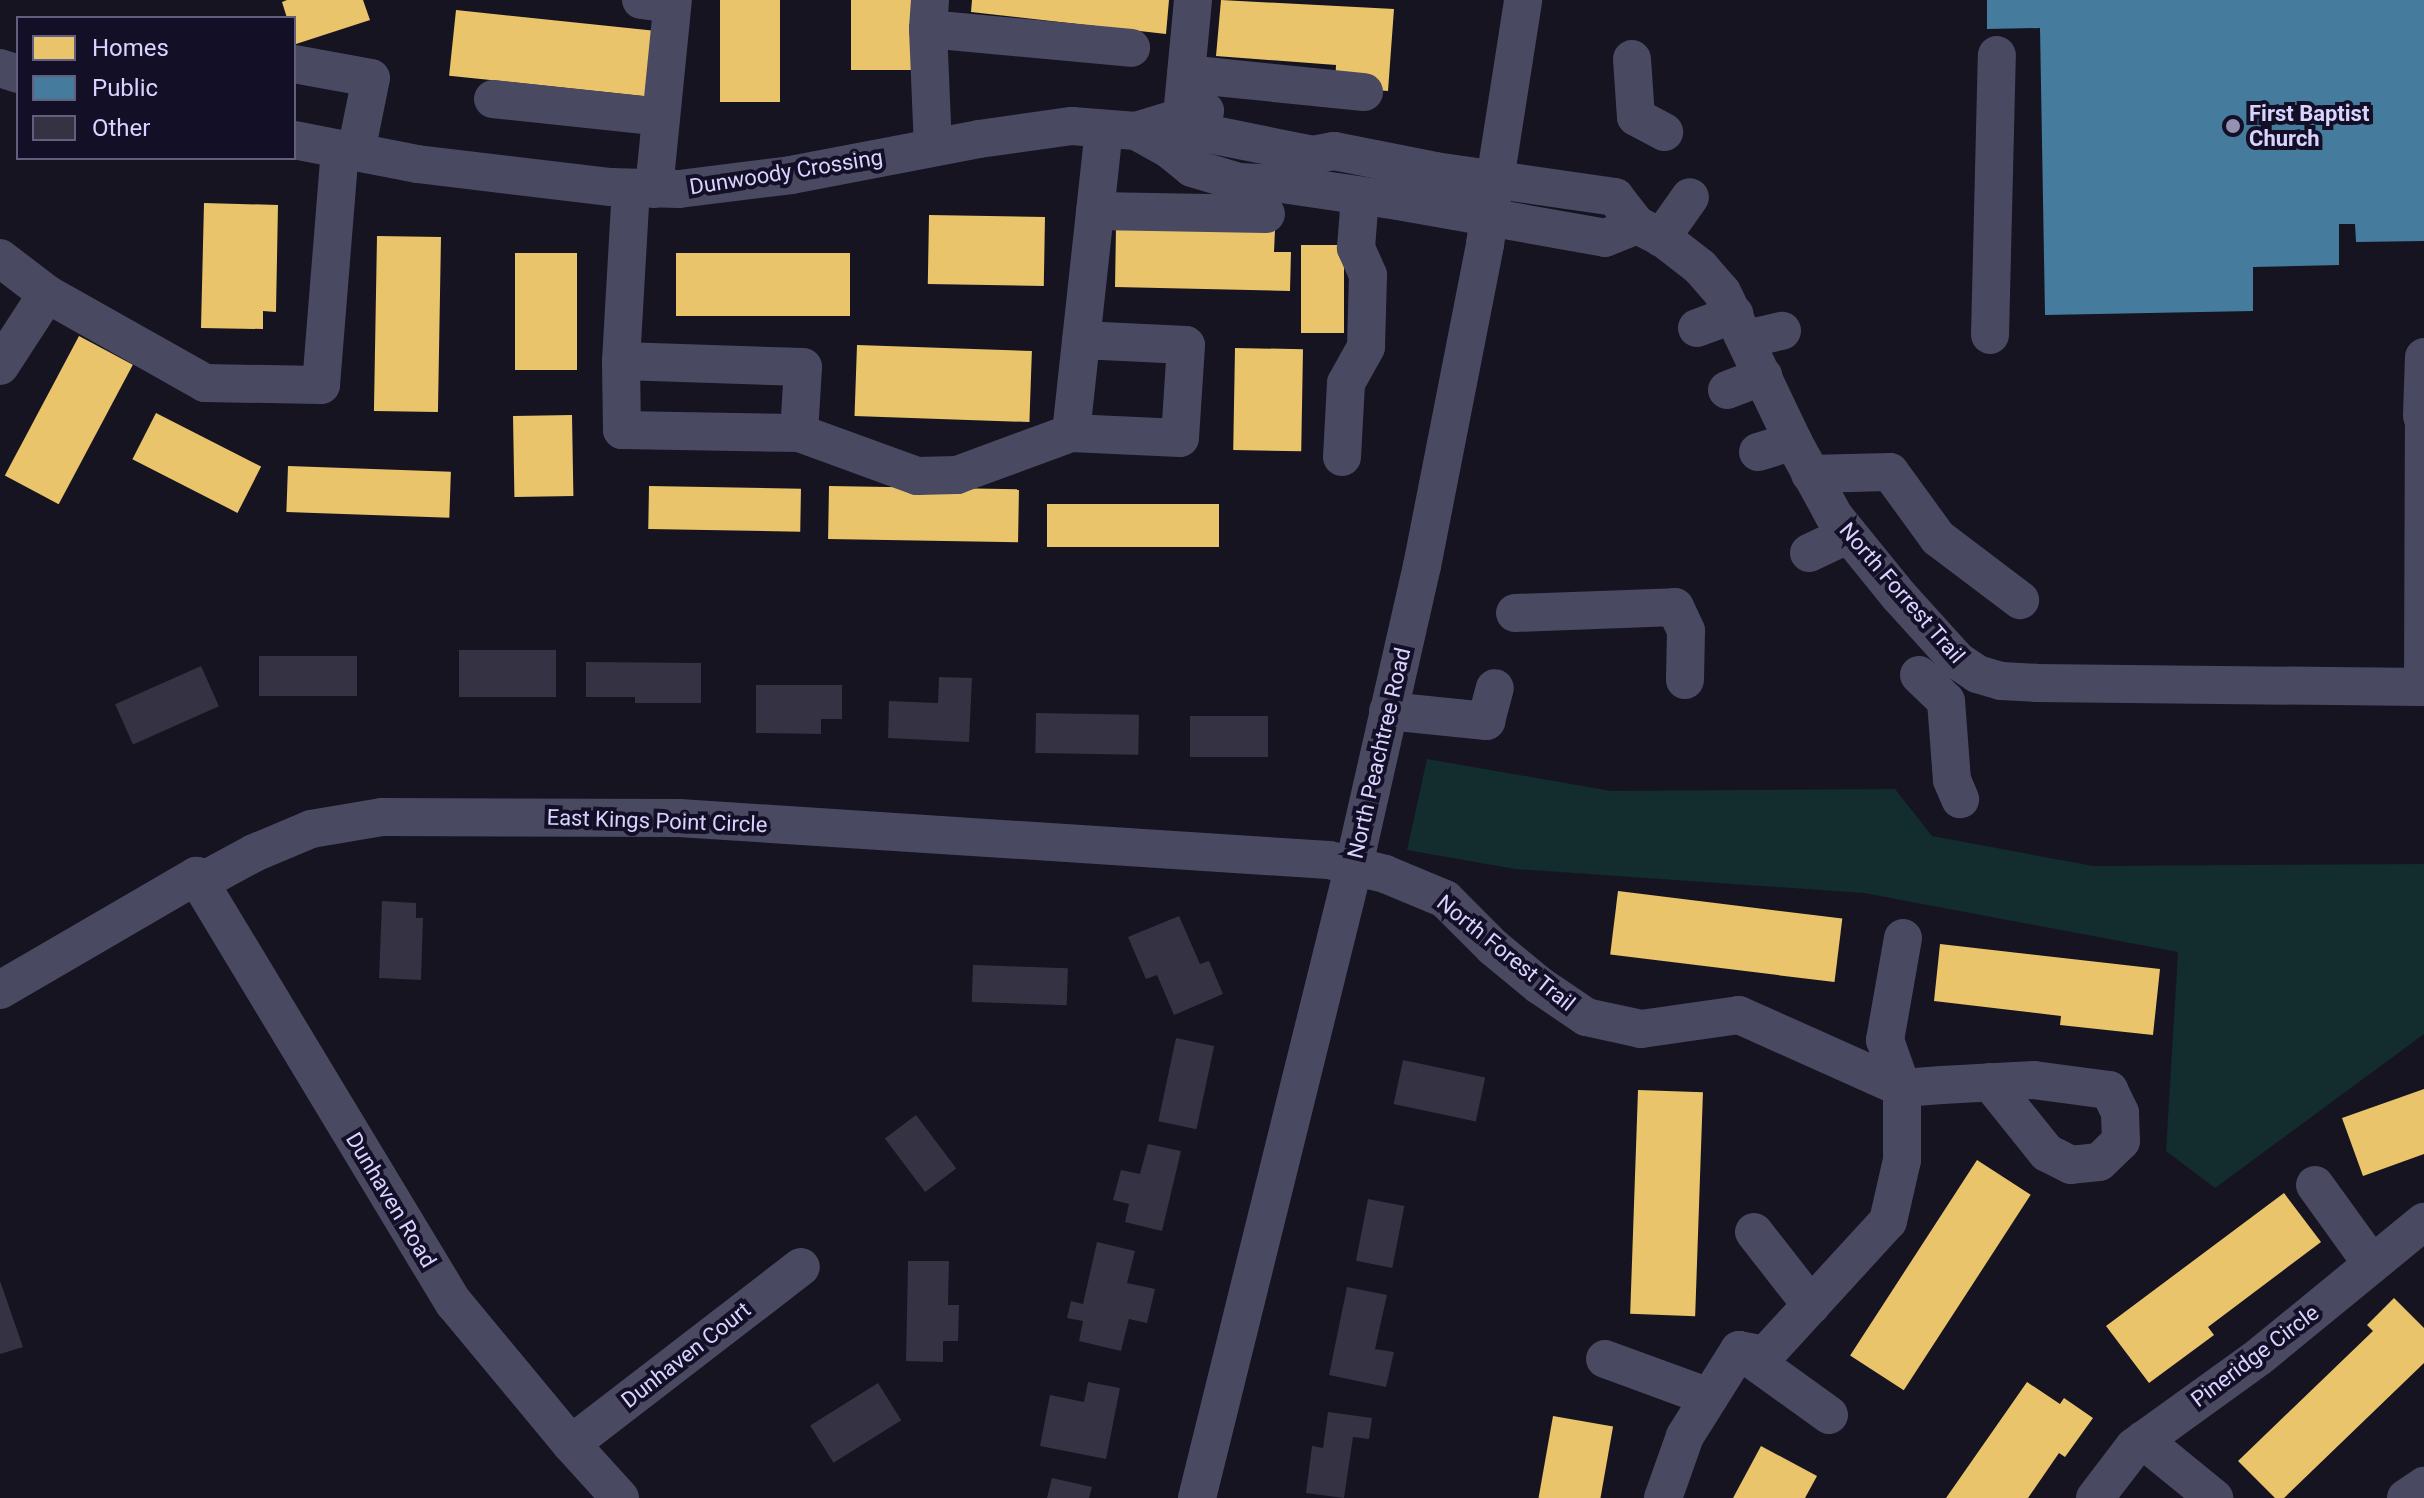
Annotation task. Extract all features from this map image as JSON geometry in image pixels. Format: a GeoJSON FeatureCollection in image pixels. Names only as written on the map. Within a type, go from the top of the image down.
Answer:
{"type":"FeatureCollection","features":[{"type":"Feature","properties":{"kind":"street"},"geometry":{"type":"LineString","coordinates":[[1176,133],[1186,74],[1193,0]]}},
{"type":"Feature","properties":{"kind":"street","name":"North Peachtree Road"},"geometry":{"type":"LineString","coordinates":[[1197,1498],[1354,865],[1422,566],[1489,216],[1523,0]]}},
{"type":"Feature","properties":{"kind":"street"},"geometry":{"type":"LineString","coordinates":[[662,1],[661,117],[642,189],[621,361],[622,430],[799,433],[917,476],[957,475],[1071,433],[1180,438],[1186,345],[1081,340]]}},
{"type":"Feature","properties":{"kind":"street"},"geometry":{"type":"LineString","coordinates":[[933,147],[929,15],[1131,48]]}},
{"type":"Feature","properties":{"kind":"street"},"geometry":{"type":"LineString","coordinates":[[1990,335],[1997,55]]}},
{"type":"Feature","properties":{"kind":"street"},"geometry":{"type":"LineString","coordinates":[[1632,59],[1636,117],[1664,132]]}},
{"type":"Feature","properties":{"kind":"street"},"geometry":{"type":"LineString","coordinates":[[0,258],[47,294],[205,383],[321,385],[348,151],[371,78],[296,64]]}},
{"type":"Feature","properties":{"kind":"street"},"geometry":{"type":"LineString","coordinates":[[1186,74],[1364,92]]}},
{"type":"Feature","properties":{"kind":"street"},"geometry":{"type":"LineString","coordinates":[[493,99],[661,117]]}},
{"type":"Feature","properties":{"kind":"street","name":"Dunwoody Crossing"},"geometry":{"type":"LineString","coordinates":[[296,140],[417,164],[642,189],[734,184],[933,147],[1072,126],[1176,133],[1204,111],[1316,136],[1334,151],[1435,171],[1495,178]]}},
{"type":"Feature","properties":{"kind":"street"},"geometry":{"type":"LineString","coordinates":[[1071,433],[1095,211],[1120,130]]}},
{"type":"Feature","properties":{"kind":"street","name":"Dunwoody Crossing"},"geometry":{"type":"LineString","coordinates":[[1176,133],[1191,148],[1258,162],[1274,199],[1360,196],[1489,216]]}},
{"type":"Feature","properties":{"kind":"street","name":"North Forrest Trail"},"geometry":{"type":"LineString","coordinates":[[1495,178],[1615,197],[1649,231],[1700,267],[1726,273],[1754,328],[1763,376],[1787,456],[1847,535],[1897,611],[1977,674],[2001,681],[2423,687]]}},
{"type":"Feature","properties":{"kind":"street"},"geometry":{"type":"LineString","coordinates":[[1342,457],[1346,383],[1366,347],[1368,275],[1356,248],[1360,196]]}},
{"type":"Feature","properties":{"kind":"street"},"geometry":{"type":"LineString","coordinates":[[1489,216],[1605,238],[1649,231],[1690,197]]}},
{"type":"Feature","properties":{"kind":"street"},"geometry":{"type":"LineString","coordinates":[[1095,211],[1274,199]]}},
{"type":"Feature","properties":{"kind":"street"},"geometry":{"type":"LineString","coordinates":[[0,366],[47,294]]}},
{"type":"Feature","properties":{"kind":"street"},"geometry":{"type":"LineString","coordinates":[[1697,328],[1754,328]]}},
{"type":"Feature","properties":{"kind":"street"},"geometry":{"type":"LineString","coordinates":[[2423,687],[2424,357]]}},
{"type":"Feature","properties":{"kind":"street"},"geometry":{"type":"LineString","coordinates":[[621,361],[803,367],[799,433]]}},
{"type":"Feature","properties":{"kind":"street"},"geometry":{"type":"LineString","coordinates":[[1727,390],[1763,376]]}},
{"type":"Feature","properties":{"kind":"street"},"geometry":{"type":"LineString","coordinates":[[1787,456],[1890,472],[1938,538],[2020,600]]}},
{"type":"Feature","properties":{"kind":"street"},"geometry":{"type":"LineString","coordinates":[[1809,553],[1847,535]]}},
{"type":"Feature","properties":{"kind":"street"},"geometry":{"type":"LineString","coordinates":[[1515,613],[1675,607],[1686,631],[1685,680]]}},
{"type":"Feature","properties":{"kind":"street"},"geometry":{"type":"LineString","coordinates":[[1919,675],[1946,701],[1952,780],[1960,799]]}},
{"type":"Feature","properties":{"kind":"street"},"geometry":{"type":"LineString","coordinates":[[1388,711],[1486,721],[1495,688]]}},
{"type":"Feature","properties":{"kind":"street","name":"East Kings Point Circle"},"geometry":{"type":"LineString","coordinates":[[0,990],[196,876],[208,878],[254,853],[311,829],[382,817],[679,818],[1354,865]]}},
{"type":"Feature","properties":{"kind":"street","name":"North Forest Trail"},"geometry":{"type":"LineString","coordinates":[[1354,865],[1445,899],[1493,947],[1539,985],[1586,1017],[1641,1029],[1739,1015],[1902,1088]]}},
{"type":"Feature","properties":{"kind":"street","name":"Dunhaven Road"},"geometry":{"type":"LineString","coordinates":[[196,876],[454,1303],[620,1498]]}},
{"type":"Feature","properties":{"kind":"street"},"geometry":{"type":"LineString","coordinates":[[1739,1350],[1765,1355],[1888,1221],[1902,1160],[1902,1088],[1885,1040],[1903,938]]}},
{"type":"Feature","properties":{"kind":"street"},"geometry":{"type":"LineString","coordinates":[[1902,1088],[1990,1082]]}},
{"type":"Feature","properties":{"kind":"street"},"geometry":{"type":"LineString","coordinates":[[2315,1185],[2372,1264]]}},
{"type":"Feature","properties":{"kind":"street","name":"Pineridge Circle"},"geometry":{"type":"LineString","coordinates":[[2095,1498],[2143,1440],[2260,1356],[2424,1222]]}},
{"type":"Feature","properties":{"kind":"street"},"geometry":{"type":"LineString","coordinates":[[1754,1232],[1811,1305]]}},
{"type":"Feature","properties":{"kind":"street","name":"Dunhaven Court"},"geometry":{"type":"LineString","coordinates":[[571,1444],[801,1267]]}},
{"type":"Feature","properties":{"kind":"street"},"geometry":{"type":"LineString","coordinates":[[1663,1498],[1685,1436],[1739,1350]]}},
{"type":"Feature","properties":{"kind":"street"},"geometry":{"type":"LineString","coordinates":[[1739,1350],[1829,1415]]}},
{"type":"Feature","properties":{"kind":"street"},"geometry":{"type":"LineString","coordinates":[[1605,1359],[1709,1397]]}},
{"type":"Feature","properties":{"kind":"street"},"geometry":{"type":"LineString","coordinates":[[2143,1440],[2214,1498]]}},
{"type":"Feature","properties":{"kind":"street"},"geometry":{"type":"LineString","coordinates":[[2406,1498],[2424,1486]]}},
{"type":"Feature","properties":{"kind":"green space"},"geometry":{"type":"Polygon","coordinates":[[[1427,759],[1611,791],[1895,789],[1932,836],[2093,866],[2424,864],[2424,1034],[2215,1188],[2166,1151],[2178,952],[1864,893],[1515,869],[1407,850],[1427,759]]]}},
{"type":"Feature","properties":{"kind":"building: Homes"},"geometry":{"type":"Polygon","coordinates":[[[363,0],[370,20],[296,44],[296,16],[286,16],[282,2],[363,0]]]}},
{"type":"Feature","properties":{"kind":"building: Homes"},"geometry":{"type":"Polygon","coordinates":[[[720,0],[780,0],[780,102],[720,102],[720,0]]]}},
{"type":"Feature","properties":{"kind":"building: Homes"},"geometry":{"type":"Polygon","coordinates":[[[851,0],[911,0],[911,70],[851,70],[851,0]]]}},
{"type":"Feature","properties":{"kind":"building: Homes"},"geometry":{"type":"Polygon","coordinates":[[[972,0],[1169,0],[1166,34],[971,12],[972,0]]]}},
{"type":"Feature","properties":{"kind":"building: Homes"},"geometry":{"type":"Polygon","coordinates":[[[1221,0],[1394,9],[1388,91],[1335,87],[1336,65],[1216,56],[1221,0]]]}},
{"type":"Feature","properties":{"kind":"building: Homes"},"geometry":{"type":"Polygon","coordinates":[[[456,10],[652,31],[645,96],[449,76],[456,10]]]}},
{"type":"Feature","properties":{"kind":"building: Homes"},"geometry":{"type":"Polygon","coordinates":[[[204,203],[278,205],[276,312],[263,311],[263,329],[201,328],[204,203]]]}},
{"type":"Feature","properties":{"kind":"building: Homes"},"geometry":{"type":"Polygon","coordinates":[[[929,215],[1045,217],[1044,286],[928,284],[929,215]]]}},
{"type":"Feature","properties":{"kind":"building: Homes"},"geometry":{"type":"Polygon","coordinates":[[[1116,226],[1275,230],[1274,252],[1291,252],[1290,291],[1115,287],[1116,226]]]}},
{"type":"Feature","properties":{"kind":"building: Homes"},"geometry":{"type":"Polygon","coordinates":[[[377,236],[441,237],[438,412],[374,411],[377,236]]]}},
{"type":"Feature","properties":{"kind":"building: Homes"},"geometry":{"type":"Polygon","coordinates":[[[1301,245],[1344,245],[1344,333],[1301,333],[1301,245]]]}},
{"type":"Feature","properties":{"kind":"building: Homes"},"geometry":{"type":"Polygon","coordinates":[[[515,253],[577,253],[577,370],[515,370],[515,253]]]}},
{"type":"Feature","properties":{"kind":"building: Homes"},"geometry":{"type":"Polygon","coordinates":[[[676,253],[850,253],[850,316],[676,316],[676,253]]]}},
{"type":"Feature","properties":{"kind":"building: Homes"},"geometry":{"type":"Polygon","coordinates":[[[79,336],[133,365],[59,504],[5,476],[79,336]]]}},
{"type":"Feature","properties":{"kind":"building: Homes"},"geometry":{"type":"Polygon","coordinates":[[[857,345],[1032,351],[1029,422],[855,416],[857,345]]]}},
{"type":"Feature","properties":{"kind":"building: Homes"},"geometry":{"type":"Polygon","coordinates":[[[1235,348],[1303,349],[1301,451],[1233,450],[1235,348]]]}},
{"type":"Feature","properties":{"kind":"building: Homes"},"geometry":{"type":"Polygon","coordinates":[[[156,413],[261,467],[238,513],[132,459],[156,413]]]}},
{"type":"Feature","properties":{"kind":"building: Homes"},"geometry":{"type":"Polygon","coordinates":[[[572,415],[573,496],[514,497],[513,416],[572,415]]]}},
{"type":"Feature","properties":{"kind":"building: Homes"},"geometry":{"type":"Polygon","coordinates":[[[288,466],[451,472],[449,518],[286,512],[288,466]]]}},
{"type":"Feature","properties":{"kind":"building: Homes"},"geometry":{"type":"Polygon","coordinates":[[[649,486],[801,489],[800,532],[648,529],[649,486]]]}},
{"type":"Feature","properties":{"kind":"building: Homes"},"geometry":{"type":"Polygon","coordinates":[[[829,486],[1019,489],[1018,542],[828,539],[829,486]]]}},
{"type":"Feature","properties":{"kind":"building: Homes"},"geometry":{"type":"Polygon","coordinates":[[[1047,504],[1219,504],[1219,547],[1047,547],[1047,504]]]}},
{"type":"Feature","properties":{"kind":"building: Homes"},"geometry":{"type":"Polygon","coordinates":[[[1618,891],[1842,919],[1835,982],[1610,955],[1618,891]]]}},
{"type":"Feature","properties":{"kind":"building: Homes"},"geometry":{"type":"Polygon","coordinates":[[[1940,944],[2160,969],[2153,1035],[2060,1025],[2061,1016],[1934,1001],[1940,944]]]}},
{"type":"Feature","properties":{"kind":"building: Homes"},"geometry":{"type":"Polygon","coordinates":[[[2424,1089],[2424,1154],[2363,1176],[2342,1118],[2424,1089]]]}},
{"type":"Feature","properties":{"kind":"building: Homes"},"geometry":{"type":"Polygon","coordinates":[[[1638,1090],[1703,1092],[1695,1316],[1630,1314],[1638,1090]]]}},
{"type":"Feature","properties":{"kind":"building: Homes"},"geometry":{"type":"Polygon","coordinates":[[[1977,1160],[2031,1195],[1904,1390],[1850,1355],[1977,1160]]]}},
{"type":"Feature","properties":{"kind":"building: Homes"},"geometry":{"type":"Polygon","coordinates":[[[2284,1193],[2321,1242],[2208,1327],[2214,1335],[2149,1383],[2106,1326],[2284,1193]]]}},
{"type":"Feature","properties":{"kind":"building: Homes"},"geometry":{"type":"Polygon","coordinates":[[[2394,1298],[2424,1328],[2424,1363],[2284,1498],[2275,1498],[2238,1461],[2373,1331],[2367,1325],[2394,1298]]]}},
{"type":"Feature","properties":{"kind":"building: Homes"},"geometry":{"type":"Polygon","coordinates":[[[2027,1382],[2060,1404],[2064,1398],[2093,1418],[2065,1457],[2059,1453],[2028,1498],[1946,1498],[2027,1382]]]}},
{"type":"Feature","properties":{"kind":"building: Homes"},"geometry":{"type":"Polygon","coordinates":[[[1553,1416],[1613,1427],[1600,1498],[1539,1498],[1553,1416]]]}},
{"type":"Feature","properties":{"kind":"building: Homes"},"geometry":{"type":"Polygon","coordinates":[[[1761,1446],[1817,1476],[1805,1498],[1733,1498],[1761,1446]]]}},
{"type":"Feature","properties":{"kind":"building: Public","name":"First Baptist Church"},"geometry":{"type":"Polygon","coordinates":[[[1987,0],[2424,0],[2424,241],[2356,242],[2355,224],[2339,224],[2339,265],[2253,267],[2253,311],[2045,315],[2040,28],[1987,29],[1987,0]]]}},
{"type":"Feature","properties":{"kind":"building: Other"},"geometry":{"type":"Polygon","coordinates":[[[459,650],[556,650],[556,697],[459,697],[459,650]]]}},
{"type":"Feature","properties":{"kind":"building: Other"},"geometry":{"type":"Polygon","coordinates":[[[259,656],[357,656],[357,696],[259,696],[259,656]]]}},
{"type":"Feature","properties":{"kind":"building: Other"},"geometry":{"type":"Polygon","coordinates":[[[586,662],[701,663],[701,703],[635,703],[635,697],[586,697],[586,662]]]}},
{"type":"Feature","properties":{"kind":"building: Other"},"geometry":{"type":"Polygon","coordinates":[[[201,666],[219,706],[133,744],[115,704],[201,666]]]}},
{"type":"Feature","properties":{"kind":"building: Other"},"geometry":{"type":"Polygon","coordinates":[[[939,677],[972,678],[969,742],[888,738],[889,701],[938,703],[939,677]]]}},
{"type":"Feature","properties":{"kind":"building: Other"},"geometry":{"type":"Polygon","coordinates":[[[756,685],[842,685],[842,719],[821,719],[821,734],[756,733],[756,685]]]}},
{"type":"Feature","properties":{"kind":"building: Other"},"geometry":{"type":"Polygon","coordinates":[[[1036,713],[1139,715],[1138,755],[1035,753],[1036,713]]]}},
{"type":"Feature","properties":{"kind":"building: Other"},"geometry":{"type":"Polygon","coordinates":[[[1190,716],[1268,716],[1268,757],[1190,757],[1190,716]]]}},
{"type":"Feature","properties":{"kind":"building: Other"},"geometry":{"type":"Polygon","coordinates":[[[382,901],[416,903],[416,918],[423,918],[421,980],[379,978],[382,901]]]}},
{"type":"Feature","properties":{"kind":"building: Other"},"geometry":{"type":"Polygon","coordinates":[[[1179,916],[1200,964],[1209,961],[1223,994],[1174,1015],[1157,975],[1146,979],[1128,937],[1179,916]]]}},
{"type":"Feature","properties":{"kind":"building: Other"},"geometry":{"type":"Polygon","coordinates":[[[973,965],[1068,968],[1067,1005],[972,1002],[973,965]]]}},
{"type":"Feature","properties":{"kind":"building: Other"},"geometry":{"type":"Polygon","coordinates":[[[1176,1038],[1214,1046],[1196,1129],[1158,1121],[1176,1038]]]}},
{"type":"Feature","properties":{"kind":"building: Other"},"geometry":{"type":"Polygon","coordinates":[[[1403,1060],[1485,1077],[1476,1121],[1394,1104],[1403,1060]]]}},
{"type":"Feature","properties":{"kind":"building: Other"},"geometry":{"type":"Polygon","coordinates":[[[916,1115],[956,1169],[925,1192],[885,1138],[916,1115]]]}},
{"type":"Feature","properties":{"kind":"building: Other"},"geometry":{"type":"Polygon","coordinates":[[[1148,1144],[1181,1151],[1162,1231],[1125,1222],[1129,1204],[1113,1200],[1121,1170],[1140,1174],[1148,1144]]]}},
{"type":"Feature","properties":{"kind":"building: Other"},"geometry":{"type":"Polygon","coordinates":[[[1368,1199],[1404,1206],[1392,1268],[1356,1261],[1368,1199]]]}},
{"type":"Feature","properties":{"kind":"building: Other"},"geometry":{"type":"Polygon","coordinates":[[[1097,1242],[1135,1251],[1127,1283],[1155,1289],[1147,1323],[1129,1319],[1121,1351],[1079,1341],[1083,1321],[1067,1318],[1071,1301],[1083,1304],[1097,1242]]]}},
{"type":"Feature","properties":{"kind":"building: Other"},"geometry":{"type":"Polygon","coordinates":[[[908,1261],[949,1261],[948,1305],[959,1305],[958,1341],[943,1341],[943,1362],[906,1361],[908,1261]]]}},
{"type":"Feature","properties":{"kind":"building: Other"},"geometry":{"type":"Polygon","coordinates":[[[0,1281],[23,1347],[0,1354],[0,1281]]]}},
{"type":"Feature","properties":{"kind":"building: Other"},"geometry":{"type":"Polygon","coordinates":[[[1347,1287],[1387,1295],[1375,1349],[1394,1352],[1386,1387],[1329,1375],[1347,1287]]]}},
{"type":"Feature","properties":{"kind":"building: Other"},"geometry":{"type":"Polygon","coordinates":[[[1088,1382],[1120,1388],[1106,1459],[1040,1446],[1050,1395],[1084,1402],[1088,1382]]]}},
{"type":"Feature","properties":{"kind":"building: Other"},"geometry":{"type":"Polygon","coordinates":[[[878,1383],[901,1420],[833,1463],[810,1425],[878,1383]]]}},
{"type":"Feature","properties":{"kind":"building: Other"},"geometry":{"type":"Polygon","coordinates":[[[1328,1412],[1372,1418],[1369,1439],[1353,1437],[1344,1498],[1306,1493],[1312,1446],[1323,1448],[1328,1412]]]}},
{"type":"Feature","properties":{"kind":"building: Other"},"geometry":{"type":"Polygon","coordinates":[[[1052,1478],[1092,1487],[1089,1498],[1047,1498],[1052,1478]]]}},
{"type":"Feature","properties":{"kind":"place","name":"First Baptist Church"},"geometry":{"type":"Point","coordinates":[2233,126]}}]}
